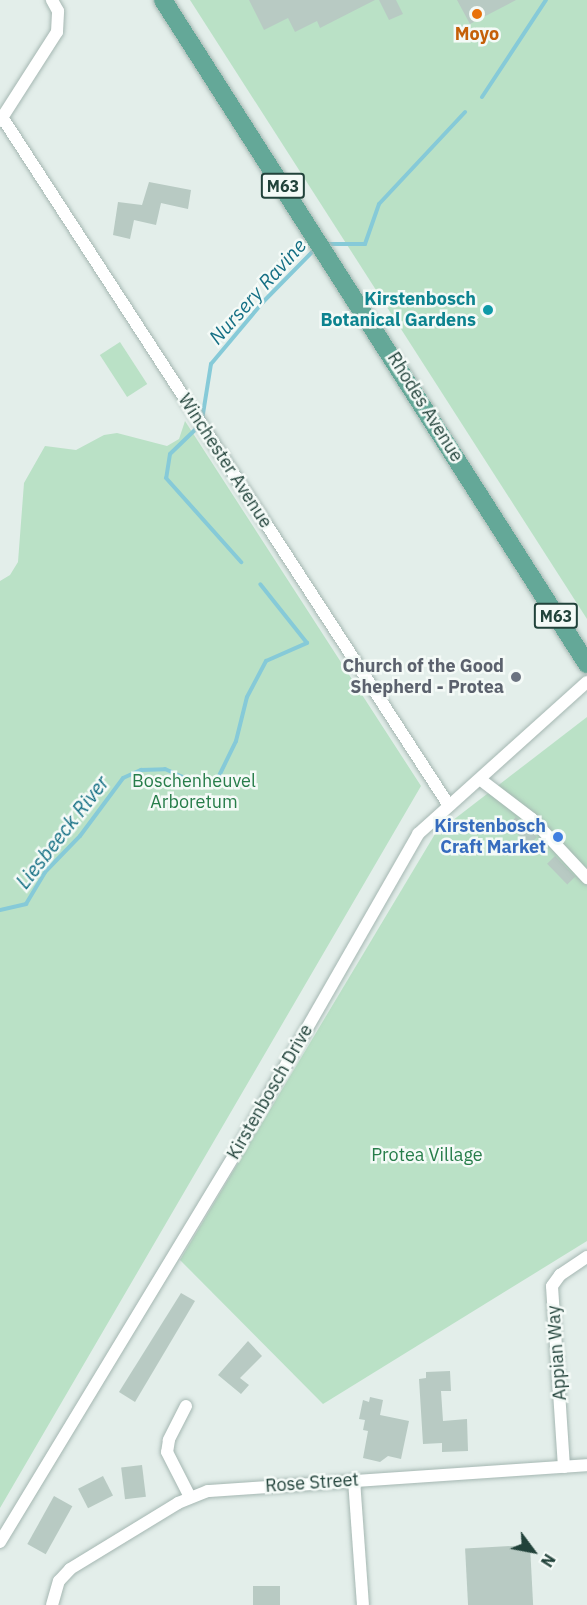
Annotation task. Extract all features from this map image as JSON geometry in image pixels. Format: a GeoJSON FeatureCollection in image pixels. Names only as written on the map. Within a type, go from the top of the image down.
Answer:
{"type":"FeatureCollection","features":[{"type":"Feature","properties":{"kind":"main road","name":"Rhodes Avenue"},"geometry":{"type":"LineString","coordinates":[[163,0],[587,664]]}},
{"type":"Feature","properties":{"kind":"street"},"geometry":{"type":"LineString","coordinates":[[1,119],[57,32],[55,5]]}},
{"type":"Feature","properties":{"kind":"street","name":"Winchester Avenue"},"geometry":{"type":"LineString","coordinates":[[1,119],[448,804]]}},
{"type":"Feature","properties":{"kind":"street","name":"Kirstenbosch Drive"},"geometry":{"type":"LineString","coordinates":[[0,1542],[279,1079],[392,874],[418,834],[448,804],[481,780],[587,682]]}},
{"type":"Feature","properties":{"kind":"street"},"geometry":{"type":"LineString","coordinates":[[481,780],[532,819],[587,878]]}},
{"type":"Feature","properties":{"kind":"street","name":"Appian Way"},"geometry":{"type":"LineString","coordinates":[[564,1467],[552,1286],[560,1275],[587,1257]]}},
{"type":"Feature","properties":{"kind":"street"},"geometry":{"type":"LineString","coordinates":[[186,1406],[169,1440],[167,1452],[190,1497]]}},
{"type":"Feature","properties":{"kind":"street","name":"Rose Street"},"geometry":{"type":"LineString","coordinates":[[52,1605],[62,1577],[190,1497],[214,1490],[587,1465]]}},
{"type":"Feature","properties":{"kind":"street"},"geometry":{"type":"LineString","coordinates":[[354,1480],[363,1605]]}},
{"type":"Feature","properties":{"kind":"green space","name":"Kirstenbosch Botanical Gardens"},"geometry":{"type":"Polygon","coordinates":[[[190,0],[587,0],[587,619],[190,0]]]}},
{"type":"Feature","properties":{"kind":"green space"},"geometry":{"type":"Polygon","coordinates":[[[120,342],[147,384],[127,397],[100,355],[120,342]]]}},
{"type":"Feature","properties":{"kind":"green space","name":"Boschenheuvel Arboretum"},"geometry":{"type":"Polygon","coordinates":[[[185,421],[421,786],[0,1508],[0,581],[10,575],[18,562],[24,483],[45,446],[76,450],[104,435],[117,433],[167,446],[179,439],[185,421]]]}},
{"type":"Feature","properties":{"kind":"green space","name":"Protea Village"},"geometry":{"type":"Polygon","coordinates":[[[587,717],[587,1241],[323,1404],[180,1260],[435,834],[587,717]]]}},
{"type":"Feature","properties":{"kind":"building"},"geometry":{"type":"Polygon","coordinates":[[[249,0],[375,0],[320,28],[317,21],[295,32],[288,18],[264,30],[249,0]]]}},
{"type":"Feature","properties":{"kind":"building"},"geometry":{"type":"Polygon","coordinates":[[[379,0],[396,0],[403,14],[389,20],[379,0]]]}},
{"type":"Feature","properties":{"kind":"building","name":"Moyo"},"geometry":{"type":"Polygon","coordinates":[[[457,0],[516,0],[470,24],[457,0]]]}},
{"type":"Feature","properties":{"kind":"building"},"geometry":{"type":"Polygon","coordinates":[[[149,182],[191,190],[188,209],[161,203],[156,225],[134,220],[130,239],[113,235],[118,202],[142,205],[149,182]]]}},
{"type":"Feature","properties":{"kind":"building"},"geometry":{"type":"Polygon","coordinates":[[[516,817],[537,837],[529,845],[508,825],[516,817]]]}},
{"type":"Feature","properties":{"kind":"building"},"geometry":{"type":"Polygon","coordinates":[[[555,856],[575,877],[567,885],[547,864],[555,856]]]}},
{"type":"Feature","properties":{"kind":"building"},"geometry":{"type":"Polygon","coordinates":[[[181,1293],[195,1301],[135,1402],[119,1392],[181,1293]]]}},
{"type":"Feature","properties":{"kind":"building"},"geometry":{"type":"Polygon","coordinates":[[[248,1341],[262,1356],[240,1378],[249,1385],[241,1394],[218,1375],[248,1341]]]}},
{"type":"Feature","properties":{"kind":"building"},"geometry":{"type":"Polygon","coordinates":[[[450,1371],[451,1391],[441,1391],[443,1421],[467,1419],[468,1451],[442,1452],[442,1443],[423,1444],[419,1379],[426,1378],[426,1372],[450,1371]]]}},
{"type":"Feature","properties":{"kind":"building"},"geometry":{"type":"Polygon","coordinates":[[[370,1397],[383,1400],[380,1415],[409,1421],[401,1459],[388,1456],[380,1462],[363,1458],[368,1431],[363,1430],[365,1420],[359,1419],[363,1400],[369,1402],[370,1397]]]}},
{"type":"Feature","properties":{"kind":"building"},"geometry":{"type":"Polygon","coordinates":[[[142,1465],[146,1497],[125,1499],[121,1468],[142,1465]]]}},
{"type":"Feature","properties":{"kind":"building"},"geometry":{"type":"Polygon","coordinates":[[[103,1476],[113,1496],[88,1508],[78,1489],[103,1476]]]}},
{"type":"Feature","properties":{"kind":"building"},"geometry":{"type":"Polygon","coordinates":[[[54,1496],[72,1506],[46,1554],[27,1544],[54,1496]]]}},
{"type":"Feature","properties":{"kind":"building"},"geometry":{"type":"Polygon","coordinates":[[[530,1545],[533,1605],[468,1605],[465,1548],[530,1545]]]}},
{"type":"Feature","properties":{"kind":"building"},"geometry":{"type":"Polygon","coordinates":[[[253,1586],[280,1586],[280,1605],[253,1605],[253,1586]]]}},
{"type":"Feature","properties":{"kind":"waterway","name":"Nursery Ravine"},"geometry":{"type":"LineString","coordinates":[[482,97],[546,0]]}},
{"type":"Feature","properties":{"kind":"waterway","name":"Nursery Ravine"},"geometry":{"type":"LineString","coordinates":[[327,244],[365,244],[379,204],[465,112]]}},
{"type":"Feature","properties":{"kind":"waterway","name":"Nursery Ravine"},"geometry":{"type":"LineString","coordinates":[[202,420],[211,364],[263,302],[315,249]]}},
{"type":"Feature","properties":{"kind":"waterway","name":"Nursery Ravine"},"geometry":{"type":"LineString","coordinates":[[199,426],[170,454],[166,478],[241,562]]}},
{"type":"Feature","properties":{"kind":"waterway","name":"Liesbeeck River"},"geometry":{"type":"LineString","coordinates":[[0,910],[26,904],[45,872],[80,836],[123,778],[141,770],[165,769],[205,787],[217,780],[236,741],[247,697],[266,661],[307,643],[260,584]]}},
{"type":"Feature","properties":{"kind":"place","name":"Moyo"},"geometry":{"type":"Point","coordinates":[477,14]}},
{"type":"Feature","properties":{"kind":"place","name":"Kirstenbosch Botanical Gardens"},"geometry":{"type":"Point","coordinates":[488,310]}},
{"type":"Feature","properties":{"kind":"place","name":"Church of the Good Shepherd - Protea"},"geometry":{"type":"Point","coordinates":[516,677]}},
{"type":"Feature","properties":{"kind":"place","name":"Kirstenbosch Craft Market"},"geometry":{"type":"Point","coordinates":[558,837]}}]}
